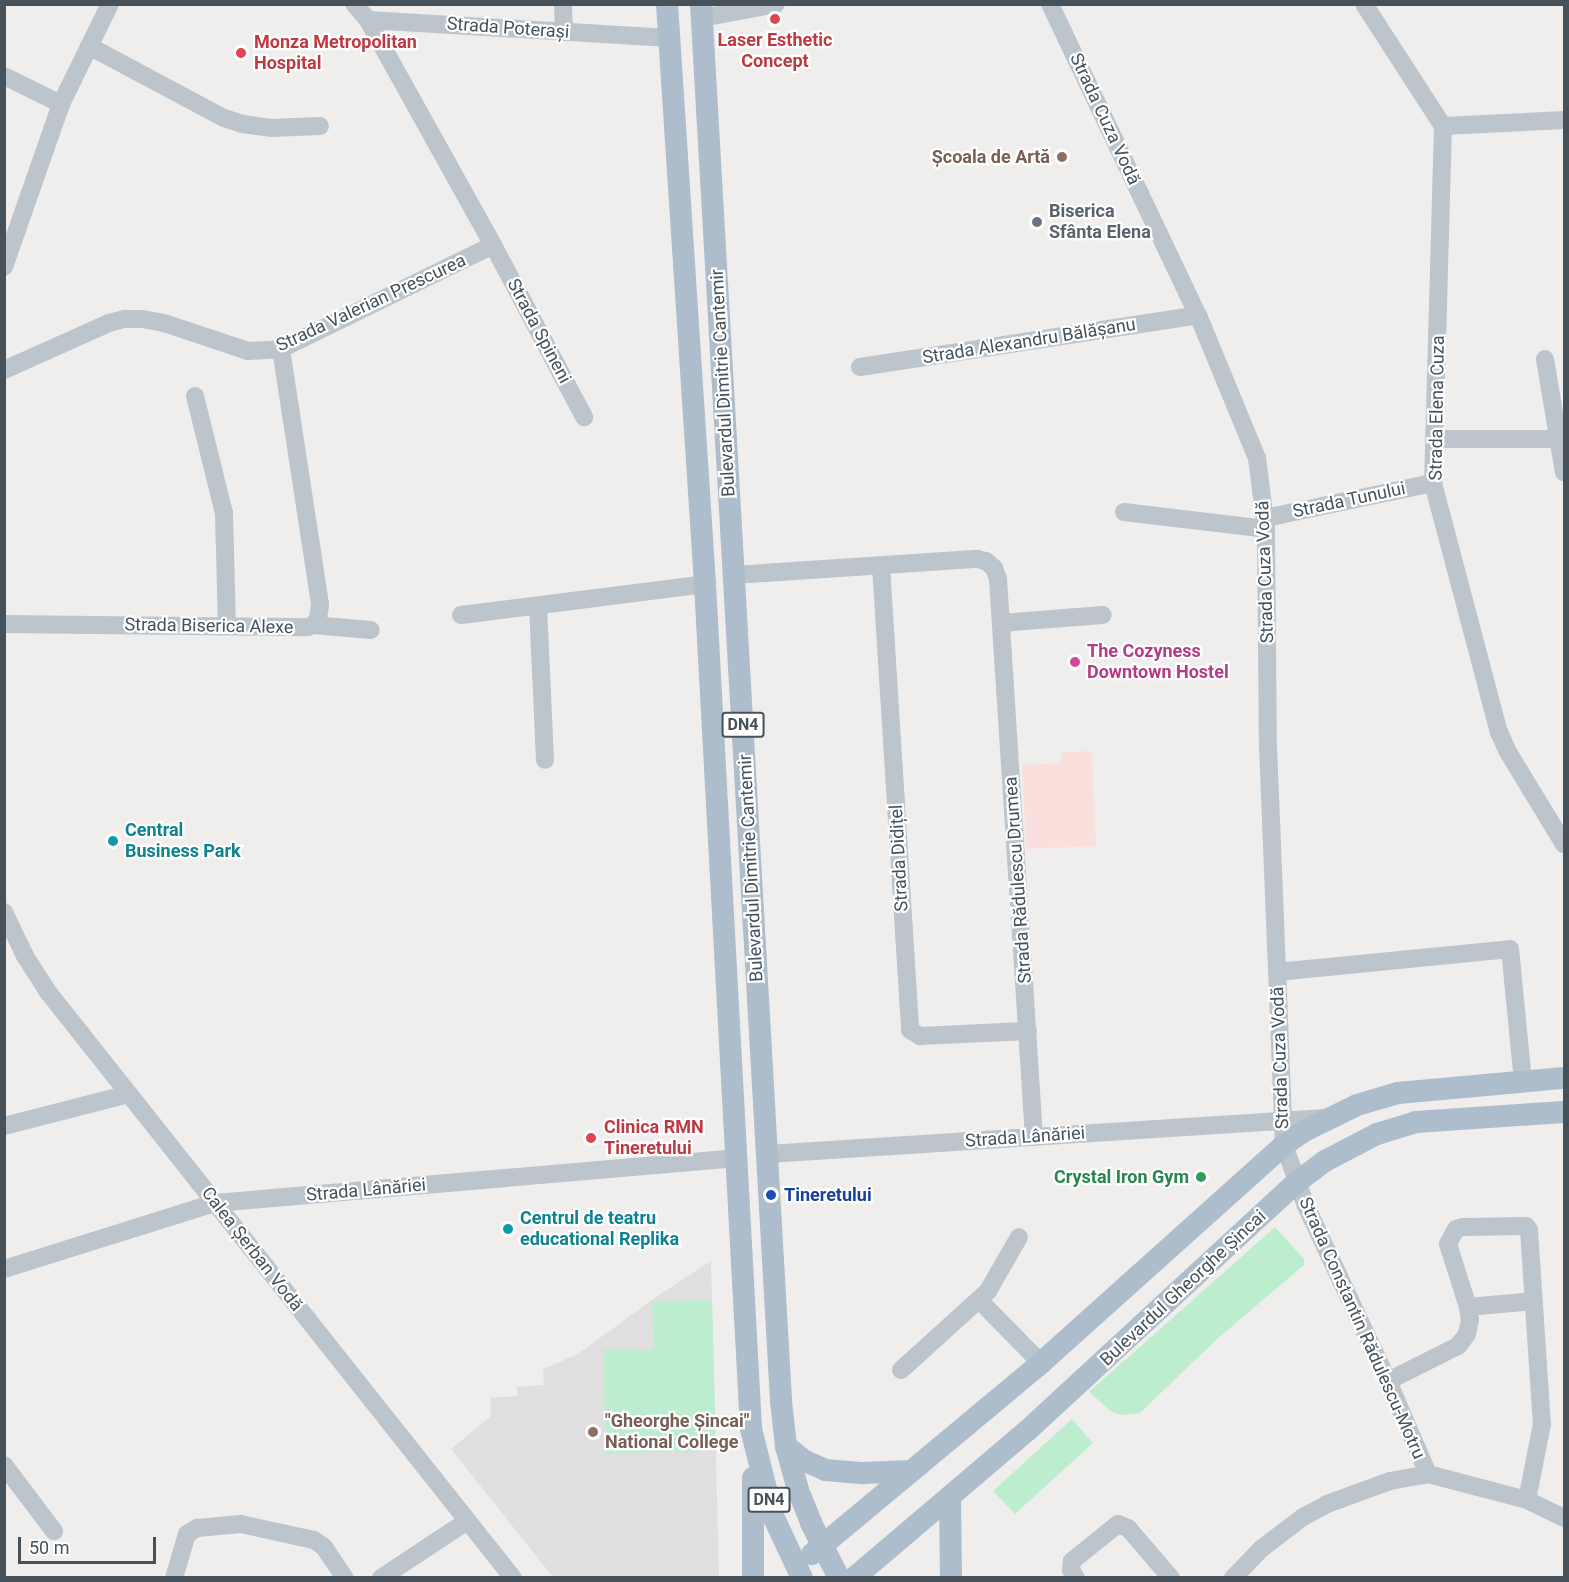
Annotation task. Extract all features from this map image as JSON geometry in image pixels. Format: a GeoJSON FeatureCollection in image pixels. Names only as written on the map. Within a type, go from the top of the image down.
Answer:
{"type":"FeatureCollection","features":[{"type":"Feature","properties":{"kind":"main road","name":"Bulevardul Dimitrie Cantemir"},"geometry":{"type":"LineString","coordinates":[[667,4],[705,584],[751,1429],[773,1516],[795,1574]]}},
{"type":"Feature","properties":{"kind":"main road","name":"Bulevardul Dimitrie Cantemir"},"geometry":{"type":"LineString","coordinates":[[701,11],[781,1401],[786,1446],[798,1490],[822,1546],[839,1578]]}},
{"type":"Feature","properties":{"kind":"main road","name":"Bulevardul Gheorghe Șincai"},"geometry":{"type":"LineString","coordinates":[[822,1546],[1041,1363],[1284,1145],[1328,1118],[1357,1105],[1398,1093],[1564,1078]]}},
{"type":"Feature","properties":{"kind":"main road","name":"Bulevardul Gheorghe Șincai"},"geometry":{"type":"LineString","coordinates":[[854,1578],[1060,1402],[1297,1182],[1342,1150],[1397,1127],[1459,1118],[1564,1112]]}},
{"type":"Feature","properties":{"kind":"main road"},"geometry":{"type":"LineString","coordinates":[[751,1429],[754,1502],[753,1578]]}},
{"type":"Feature","properties":{"kind":"main road"},"geometry":{"type":"LineString","coordinates":[[786,1446],[814,1466],[832,1471],[862,1473],[911,1471]]}},
{"type":"Feature","properties":{"kind":"main road"},"geometry":{"type":"LineString","coordinates":[[950,1497],[951,1578]]}},
{"type":"Feature","properties":{"kind":"main road"},"geometry":{"type":"LineString","coordinates":[[795,1574],[822,1546]]}},
{"type":"Feature","properties":{"kind":"street"},"geometry":{"type":"LineString","coordinates":[[4,267],[61,104],[110,4]]}},
{"type":"Feature","properties":{"kind":"street"},"geometry":{"type":"LineString","coordinates":[[354,4],[368,20],[493,245]]}},
{"type":"Feature","properties":{"kind":"street"},"geometry":{"type":"LineString","coordinates":[[563,4],[564,32]]}},
{"type":"Feature","properties":{"kind":"street"},"geometry":{"type":"LineString","coordinates":[[701,11],[776,4]]}},
{"type":"Feature","properties":{"kind":"street","name":"Strada Cuza Vodă"},"geometry":{"type":"LineString","coordinates":[[1050,4],[1198,315],[1257,458],[1266,523],[1268,746],[1282,1121],[1284,1145],[1297,1182]]}},
{"type":"Feature","properties":{"kind":"street"},"geometry":{"type":"LineString","coordinates":[[1364,4],[1443,126],[1564,120]]}},
{"type":"Feature","properties":{"kind":"street","name":"Strada Poterași"},"geometry":{"type":"LineString","coordinates":[[368,20],[669,38]]}},
{"type":"Feature","properties":{"kind":"street"},"geometry":{"type":"LineString","coordinates":[[89,46],[224,118],[243,124],[271,128],[320,126]]}},
{"type":"Feature","properties":{"kind":"street"},"geometry":{"type":"LineString","coordinates":[[4,76],[61,104]]}},
{"type":"Feature","properties":{"kind":"street","name":"Strada Elena Cuza"},"geometry":{"type":"LineString","coordinates":[[1443,126],[1433,483],[1503,742],[1564,844]]}},
{"type":"Feature","properties":{"kind":"street","name":"Strada Valerian Prescurea"},"geometry":{"type":"LineString","coordinates":[[4,370],[109,323],[124,319],[142,319],[164,324],[248,351],[281,349],[493,245]]}},
{"type":"Feature","properties":{"kind":"street","name":"Strada Spineni"},"geometry":{"type":"LineString","coordinates":[[493,245],[584,417]]}},
{"type":"Feature","properties":{"kind":"street","name":"Strada Alexandru Bălășanu"},"geometry":{"type":"LineString","coordinates":[[860,367],[1198,315]]}},
{"type":"Feature","properties":{"kind":"street","name":"Strada Biserica Alexe"},"geometry":{"type":"LineString","coordinates":[[4,624],[308,627],[313,625],[318,620],[320,604],[281,349]]}},
{"type":"Feature","properties":{"kind":"street"},"geometry":{"type":"LineString","coordinates":[[1545,360],[1564,472]]}},
{"type":"Feature","properties":{"kind":"street"},"geometry":{"type":"LineString","coordinates":[[195,396],[224,513],[227,626]]}},
{"type":"Feature","properties":{"kind":"street"},"geometry":{"type":"LineString","coordinates":[[1435,439],[1559,440]]}},
{"type":"Feature","properties":{"kind":"street","name":"Strada Tunului"},"geometry":{"type":"LineString","coordinates":[[1124,512],[1266,523],[1433,483]]}},
{"type":"Feature","properties":{"kind":"street","name":"Strada Rădulescu Drumea"},"geometry":{"type":"LineString","coordinates":[[734,575],[977,559],[986,561],[994,568],[998,579],[1034,1137]]}},
{"type":"Feature","properties":{"kind":"street","name":"Strada Didițel"},"geometry":{"type":"LineString","coordinates":[[881,566],[909,1030],[920,1036],[1028,1031]]}},
{"type":"Feature","properties":{"kind":"street"},"geometry":{"type":"LineString","coordinates":[[461,615],[705,584]]}},
{"type":"Feature","properties":{"kind":"street"},"geometry":{"type":"LineString","coordinates":[[538,606],[545,760]]}},
{"type":"Feature","properties":{"kind":"street"},"geometry":{"type":"LineString","coordinates":[[1000,622],[1103,615]]}},
{"type":"Feature","properties":{"kind":"street"},"geometry":{"type":"LineString","coordinates":[[313,625],[371,630]]}},
{"type":"Feature","properties":{"kind":"street","name":"Calea Șerban Vodă"},"geometry":{"type":"LineString","coordinates":[[4,912],[42,984],[467,1521],[504,1575]]}},
{"type":"Feature","properties":{"kind":"street"},"geometry":{"type":"LineString","coordinates":[[1277,972],[1510,949],[1523,1082]]}},
{"type":"Feature","properties":{"kind":"street"},"geometry":{"type":"LineString","coordinates":[[4,1126],[129,1094]]}},
{"type":"Feature","properties":{"kind":"street","name":"Bulevardul Gheorghe Șincai"},"geometry":{"type":"LineString","coordinates":[[1282,1121],[1328,1118]]}},
{"type":"Feature","properties":{"kind":"street","name":"Strada Lânăriei"},"geometry":{"type":"LineString","coordinates":[[768,1154],[1282,1121]]}},
{"type":"Feature","properties":{"kind":"street","name":"Strada Lânăriei"},"geometry":{"type":"LineString","coordinates":[[4,1269],[215,1203],[738,1158]]}},
{"type":"Feature","properties":{"kind":"street","name":"Strada Constantin Rădulescu-Motru"},"geometry":{"type":"LineString","coordinates":[[1297,1182],[1428,1474],[1527,1500],[1564,1518]]}},
{"type":"Feature","properties":{"kind":"street"},"geometry":{"type":"LineString","coordinates":[[1388,1381],[1458,1346],[1469,1328],[1468,1307],[1448,1244],[1456,1230],[1462,1227],[1521,1225],[1528,1227],[1542,1424],[1527,1500]]}},
{"type":"Feature","properties":{"kind":"street"},"geometry":{"type":"LineString","coordinates":[[901,1370],[996,1282],[1019,1238]]}},
{"type":"Feature","properties":{"kind":"street"},"geometry":{"type":"LineString","coordinates":[[978,1300],[1041,1363]]}},
{"type":"Feature","properties":{"kind":"street"},"geometry":{"type":"LineString","coordinates":[[1468,1307],[1533,1301]]}},
{"type":"Feature","properties":{"kind":"street"},"geometry":{"type":"LineString","coordinates":[[4,1465],[54,1531]]}},
{"type":"Feature","properties":{"kind":"street"},"geometry":{"type":"LineString","coordinates":[[1233,1578],[1268,1544],[1303,1517],[1327,1504],[1390,1481],[1428,1474]]}},
{"type":"Feature","properties":{"kind":"street"},"geometry":{"type":"LineString","coordinates":[[381,1578],[467,1521]]}},
{"type":"Feature","properties":{"kind":"street"},"geometry":{"type":"LineString","coordinates":[[174,1578],[187,1534],[197,1528],[241,1524],[314,1540],[324,1547],[345,1578]]}},
{"type":"Feature","properties":{"kind":"street"},"geometry":{"type":"LineString","coordinates":[[1076,1578],[1071,1565],[1076,1557],[1118,1524],[1128,1528],[1171,1578]]}},
{"type":"Feature","properties":{"kind":"shaded area"},"geometry":{"type":"Polygon","coordinates":[[[1092,751],[1096,846],[1026,849],[1022,765],[1062,763],[1062,752],[1092,751]]]}},
{"type":"Feature","properties":{"kind":"shaded area","name":"\"Gheorghe Șincai\" National College"},"geometry":{"type":"Polygon","coordinates":[[[711,1261],[719,1577],[553,1577],[451,1449],[491,1416],[490,1398],[517,1396],[517,1387],[544,1385],[543,1369],[578,1354],[653,1299],[711,1261]]]}},
{"type":"Feature","properties":{"kind":"green space"},"geometry":{"type":"Polygon","coordinates":[[[1275,1227],[1304,1259],[1304,1265],[1217,1339],[1140,1413],[1122,1415],[1112,1412],[1089,1392],[1275,1227]]]}},
{"type":"Feature","properties":{"kind":"green space"},"geometry":{"type":"Polygon","coordinates":[[[712,1300],[716,1450],[606,1454],[603,1350],[654,1349],[652,1301],[712,1300]]]}},
{"type":"Feature","properties":{"kind":"green space"},"geometry":{"type":"Polygon","coordinates":[[[1072,1419],[1093,1443],[1015,1514],[993,1491],[1072,1419]]]}},
{"type":"Feature","properties":{"kind":"place","name":"Laser Esthetic Concept"},"geometry":{"type":"Point","coordinates":[775,19]}},
{"type":"Feature","properties":{"kind":"place","name":"Monza Metropolitan Hospital"},"geometry":{"type":"Point","coordinates":[241,53]}},
{"type":"Feature","properties":{"kind":"place","name":"Școala de Artă"},"geometry":{"type":"Point","coordinates":[1062,157]}},
{"type":"Feature","properties":{"kind":"place","name":"Biserica Sfânta Elena"},"geometry":{"type":"Point","coordinates":[1037,222]}},
{"type":"Feature","properties":{"kind":"place","name":"The Cozyness Downtown Hostel"},"geometry":{"type":"Point","coordinates":[1075,662]}},
{"type":"Feature","properties":{"kind":"place","name":"Central Business Park"},"geometry":{"type":"Point","coordinates":[113,841]}},
{"type":"Feature","properties":{"kind":"place","name":"Clinica RMN Tineretului"},"geometry":{"type":"Point","coordinates":[591,1138]}},
{"type":"Feature","properties":{"kind":"place","name":"Crystal Iron Gym"},"geometry":{"type":"Point","coordinates":[1201,1177]}},
{"type":"Feature","properties":{"kind":"place","name":"Tineretului"},"geometry":{"type":"Point","coordinates":[771,1195]}},
{"type":"Feature","properties":{"kind":"place","name":"Centrul de teatru educational Replika"},"geometry":{"type":"Point","coordinates":[508,1229]}},
{"type":"Feature","properties":{"kind":"place","name":"\"Gheorghe Șincai\" National College"},"geometry":{"type":"Point","coordinates":[593,1432]}}]}
